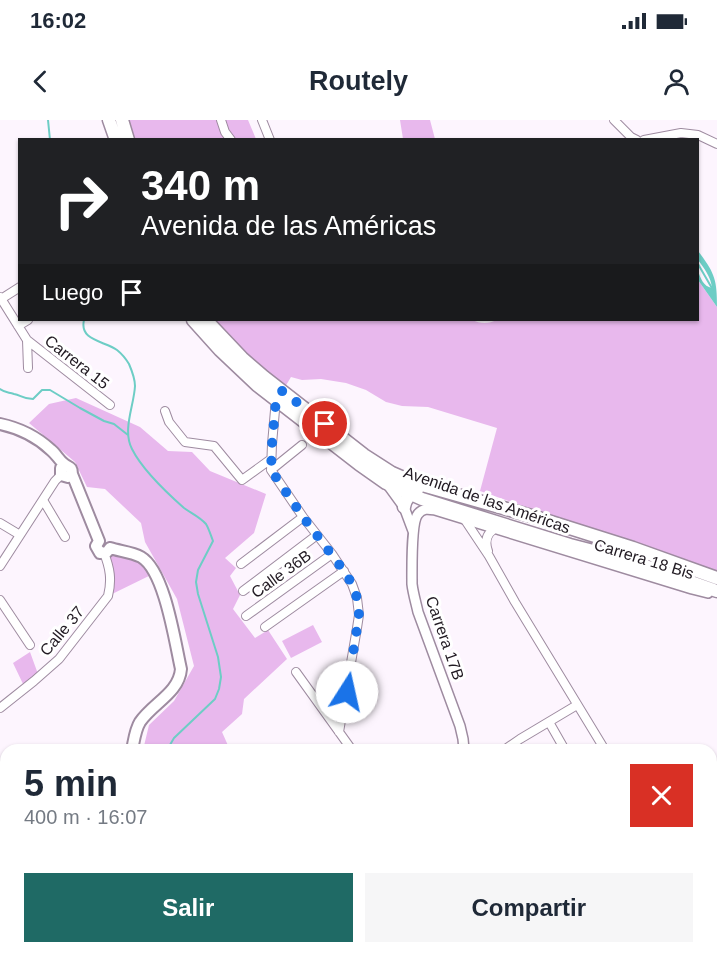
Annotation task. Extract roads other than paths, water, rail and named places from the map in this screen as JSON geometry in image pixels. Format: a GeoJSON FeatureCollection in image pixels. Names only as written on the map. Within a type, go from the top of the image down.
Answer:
{"type":"FeatureCollection","features":[{"type":"Feature","properties":{"kind":"main road"},"geometry":{"type":"LineString","coordinates":[[109,120],[115,138]]}},
{"type":"Feature","properties":{"kind":"main road"},"geometry":{"type":"LineString","coordinates":[[122,120],[127,138]]}},
{"type":"Feature","properties":{"kind":"main road","name":"Avenida de las Américas"},"geometry":{"type":"LineString","coordinates":[[194,321],[236,367],[392,473],[415,483],[633,548],[717,578]]}},
{"type":"Feature","properties":{"kind":"main road","name":"Avenida de las Américas"},"geometry":{"type":"LineString","coordinates":[[207,321],[279,396],[358,464],[386,483],[500,527],[628,560],[717,593]]}},
{"type":"Feature","properties":{"kind":"main road"},"geometry":{"type":"LineString","coordinates":[[0,424],[11,426],[35,437],[52,450],[66,471],[99,541],[96,546],[100,552],[107,551],[141,558],[155,573],[163,591],[181,669],[181,678],[169,694],[152,707],[140,722],[134,744]]}},
{"type":"Feature","properties":{"kind":"main road"},"geometry":{"type":"LineString","coordinates":[[404,507],[407,499],[417,490],[449,497],[460,496]]}},
{"type":"Feature","properties":{"kind":"main road"},"geometry":{"type":"LineString","coordinates":[[500,527],[532,528],[578,541],[583,539],[585,533]]}},
{"type":"Feature","properties":{"kind":"street"},"geometry":{"type":"LineString","coordinates":[[220,120],[230,138]]}},
{"type":"Feature","properties":{"kind":"street"},"geometry":{"type":"LineString","coordinates":[[262,120],[269,138]]}},
{"type":"Feature","properties":{"kind":"street"},"geometry":{"type":"LineString","coordinates":[[614,120],[633,138]]}},
{"type":"Feature","properties":{"kind":"street"},"geometry":{"type":"LineString","coordinates":[[655,138],[681,133],[698,135],[717,144]]}},
{"type":"Feature","properties":{"kind":"street"},"geometry":{"type":"LineString","coordinates":[[0,298],[18,288]]}},
{"type":"Feature","properties":{"kind":"street","name":"Carrera 15"},"geometry":{"type":"LineString","coordinates":[[0,298],[27,340],[110,405]]}},
{"type":"Feature","properties":{"kind":"street"},"geometry":{"type":"LineString","coordinates":[[18,326],[26,321]]}},
{"type":"Feature","properties":{"kind":"street","name":"Carrera 15"},"geometry":{"type":"LineString","coordinates":[[27,340],[28,369]]}},
{"type":"Feature","properties":{"kind":"street"},"geometry":{"type":"LineString","coordinates":[[279,396],[271,470],[344,571],[357,598],[359,615],[339,732]]}},
{"type":"Feature","properties":{"kind":"street"},"geometry":{"type":"LineString","coordinates":[[165,411],[169,422],[185,442],[214,446],[242,480],[271,459]]}},
{"type":"Feature","properties":{"kind":"street"},"geometry":{"type":"LineString","coordinates":[[271,470],[302,445]]}},
{"type":"Feature","properties":{"kind":"street"},"geometry":{"type":"LineString","coordinates":[[0,566],[55,481],[66,471]]}},
{"type":"Feature","properties":{"kind":"street","name":"Carrera 17B"},"geometry":{"type":"LineString","coordinates":[[386,483],[404,507],[413,533]]}},
{"type":"Feature","properties":{"kind":"street"},"geometry":{"type":"LineString","coordinates":[[42,500],[65,537]]}},
{"type":"Feature","properties":{"kind":"street","name":"Carrera 17B"},"geometry":{"type":"LineString","coordinates":[[463,744],[460,726],[418,612],[412,583],[413,533],[419,512],[426,509],[465,520]]}},
{"type":"Feature","properties":{"kind":"street"},"geometry":{"type":"LineString","coordinates":[[456,510],[489,556],[601,744]]}},
{"type":"Feature","properties":{"kind":"street"},"geometry":{"type":"LineString","coordinates":[[242,564],[303,517]]}},
{"type":"Feature","properties":{"kind":"street"},"geometry":{"type":"LineString","coordinates":[[465,520],[500,527]]}},
{"type":"Feature","properties":{"kind":"street"},"geometry":{"type":"LineString","coordinates":[[0,523],[20,535]]}},
{"type":"Feature","properties":{"kind":"street"},"geometry":{"type":"LineString","coordinates":[[489,556],[486,540],[489,532],[500,527]]}},
{"type":"Feature","properties":{"kind":"street"},"geometry":{"type":"LineString","coordinates":[[243,591],[316,535]]}},
{"type":"Feature","properties":{"kind":"street","name":"Calle 37"},"geometry":{"type":"LineString","coordinates":[[0,708],[59,659],[108,596],[110,576],[107,551]]}},
{"type":"Feature","properties":{"kind":"street","name":"Calle 36B"},"geometry":{"type":"LineString","coordinates":[[246,616],[332,554]]}},
{"type":"Feature","properties":{"kind":"street"},"geometry":{"type":"LineString","coordinates":[[265,627],[344,571]]}},
{"type":"Feature","properties":{"kind":"street"},"geometry":{"type":"LineString","coordinates":[[0,600],[30,645]]}},
{"type":"Feature","properties":{"kind":"street"},"geometry":{"type":"LineString","coordinates":[[296,672],[348,744]]}},
{"type":"Feature","properties":{"kind":"street"},"geometry":{"type":"LineString","coordinates":[[513,744],[577,705]]}},
{"type":"Feature","properties":{"kind":"street"},"geometry":{"type":"LineString","coordinates":[[549,722],[562,744]]}},
{"type":"Feature","properties":{"kind":"waterway"},"geometry":{"type":"LineString","coordinates":[[48,120],[50,138]]}},
{"type":"Feature","properties":{"kind":"waterway"},"geometry":{"type":"LineString","coordinates":[[699,266],[713,290]]}},
{"type":"Feature","properties":{"kind":"waterway"},"geometry":{"type":"LineString","coordinates":[[84,321],[85,332],[94,340],[117,350],[127,360],[131,369],[135,386],[128,434],[136,457],[170,495],[206,524],[213,541],[198,570],[196,582],[218,657],[221,677],[219,689],[215,699],[170,744]]}},
{"type":"Feature","properties":{"kind":"waterway"},"geometry":{"type":"LineString","coordinates":[[0,389],[33,399],[42,390],[50,390],[104,421],[114,424],[128,435]]}}]}
